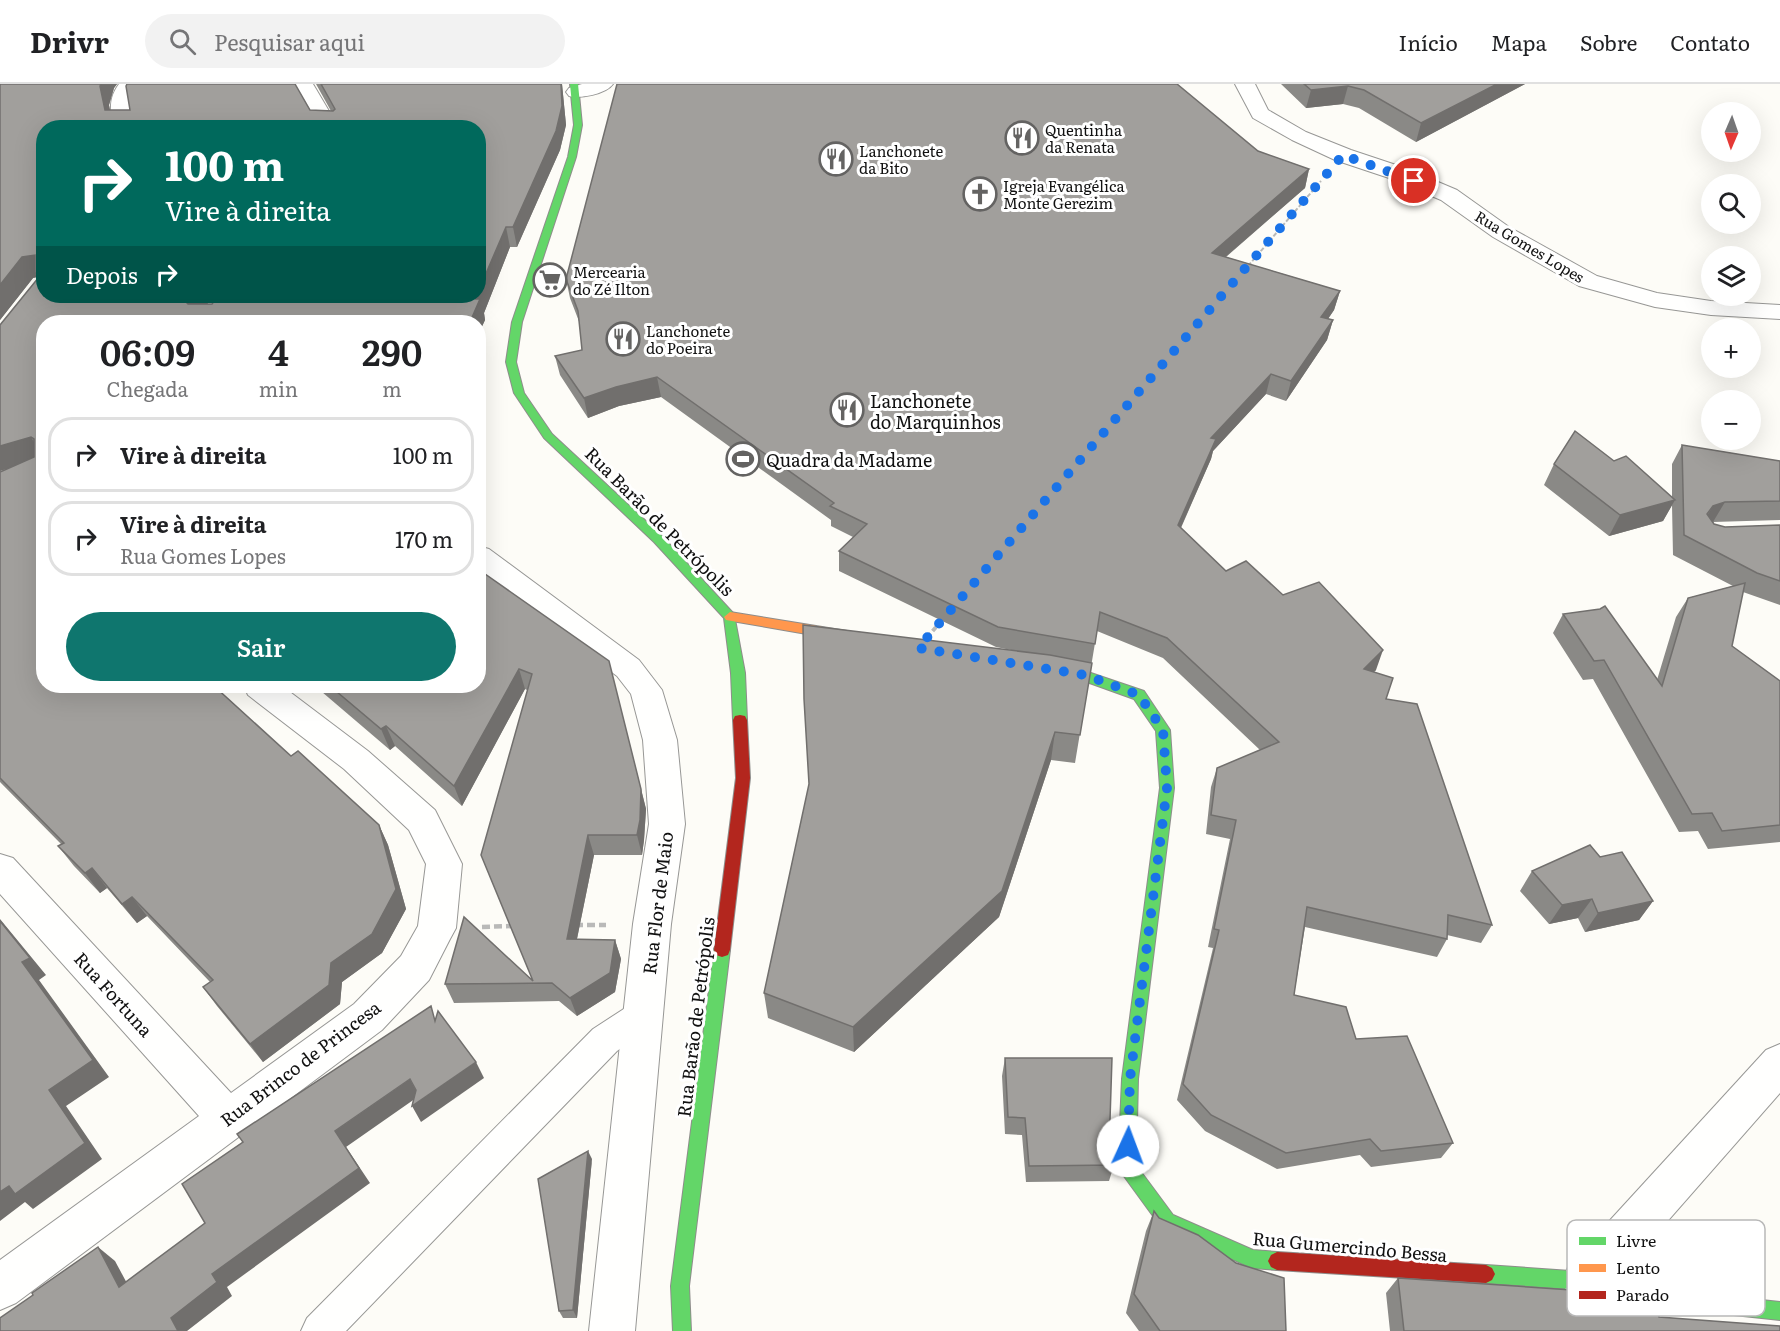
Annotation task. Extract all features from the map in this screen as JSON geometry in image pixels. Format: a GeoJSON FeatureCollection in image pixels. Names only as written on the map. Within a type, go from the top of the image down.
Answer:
{"type":"FeatureCollection","features":[{"type":"Feature","properties":{"kind":"street"},"geometry":{"type":"LineString","coordinates":[[123,120],[119,106],[122,92],[130,84]]}},
{"type":"Feature","properties":{"kind":"street"},"geometry":{"type":"LineString","coordinates":[[303,84],[324,120]]}},
{"type":"Feature","properties":{"kind":"street"},"geometry":{"type":"LineString","coordinates":[[575,88],[603,84]]}},
{"type":"Feature","properties":{"kind":"street","name":"Rua Gomes Lopes"},"geometry":{"type":"LineString","coordinates":[[1245,84],[1260,114],[1299,136],[1343,155],[1397,173],[1449,195],[1501,232],[1588,281],[1655,300],[1712,308],[1780,312]]}},
{"type":"Feature","properties":{"kind":"street","name":"Rua Barão de Petrópolis"},"geometry":{"type":"LineString","coordinates":[[575,88],[578,125],[572,157],[517,322],[511,362],[519,393],[548,436],[658,539],[730,617],[738,673],[743,778],[680,1286],[682,1331]]}},
{"type":"Feature","properties":{"kind":"street","name":"Rua Flor de Maio"},"geometry":{"type":"LineString","coordinates":[[486,562],[628,668],[646,690],[660,740],[667,824],[652,924],[612,1331]]}},
{"type":"Feature","properties":{"kind":"street"},"geometry":{"type":"LineString","coordinates":[[730,617],[918,648]]}},
{"type":"Feature","properties":{"kind":"street","name":"Rua Gumercindo Bessa"},"geometry":{"type":"LineString","coordinates":[[1030,666],[1085,675],[1139,695],[1163,730],[1167,788],[1130,1079],[1128,1168],[1167,1221],[1252,1259],[1567,1280]]}},
{"type":"Feature","properties":{"kind":"street","name":"Rua Brinco de Princesa"},"geometry":{"type":"LineString","coordinates":[[0,1287],[368,1017],[415,968],[437,927],[444,864],[422,820],[356,760],[269,693]]}},
{"type":"Feature","properties":{"kind":"street","name":"Rua Fortuna"},"geometry":{"type":"LineString","coordinates":[[0,869],[228,1119]]}},
{"type":"Feature","properties":{"kind":"street"},"geometry":{"type":"LineString","coordinates":[[1640,1220],[1780,1064]]}},
{"type":"Feature","properties":{"kind":"street","name":"Rua Gumercindo Bessa"},"geometry":{"type":"LineString","coordinates":[[1765,1309],[1780,1311]]}},
{"type":"Feature","properties":{"kind":"lane"},"geometry":{"type":"LineString","coordinates":[[320,1331],[604,1040],[644,1013]]}},
{"type":"Feature","properties":{"kind":"path"},"geometry":{"type":"LineString","coordinates":[[1243,272],[1343,155]]}},
{"type":"Feature","properties":{"kind":"path"},"geometry":{"type":"LineString","coordinates":[[918,648],[949,612]]}},
{"type":"Feature","properties":{"kind":"path"},"geometry":{"type":"LineString","coordinates":[[568,925],[652,924]]}},
{"type":"Feature","properties":{"kind":"path"},"geometry":{"type":"LineString","coordinates":[[437,927],[520,926]]}},
{"type":"Feature","properties":{"kind":"building"},"geometry":{"type":"Polygon","coordinates":[[[0,84],[101,84],[105,110],[130,110],[127,84],[295,84],[310,110],[333,111],[335,109],[321,84],[561,84],[562,106],[556,131],[513,227],[506,227],[486,273],[486,120],[36,120],[36,273],[35,255],[22,257],[0,285],[0,84]]]}},
{"type":"Feature","properties":{"kind":"building"},"geometry":{"type":"Polygon","coordinates":[[[617,84],[1177,84],[1258,151],[1309,169],[1212,253],[1340,291],[1321,317],[1333,320],[1291,381],[1271,374],[1211,438],[1216,439],[1178,525],[1226,571],[1246,561],[1283,595],[1319,582],[1383,650],[1364,669],[1393,678],[1386,699],[1417,704],[1492,925],[1448,915],[1447,939],[1307,907],[1294,995],[1346,1007],[1356,1039],[1407,1036],[1453,1143],[1381,1151],[1370,1139],[1286,1153],[1211,1115],[1183,1084],[1219,930],[1214,929],[1236,820],[1211,815],[1217,768],[1279,742],[1167,638],[1100,612],[1095,644],[998,627],[839,551],[867,524],[830,506],[834,503],[657,377],[584,398],[555,356],[582,350],[578,311],[566,279],[617,84]]]}},
{"type":"Feature","properties":{"kind":"building"},"geometry":{"type":"Polygon","coordinates":[[[1304,84],[1497,84],[1421,123],[1364,90],[1348,86],[1311,90],[1304,84]]]}},
{"type":"Feature","properties":{"kind":"building"},"geometry":{"type":"Polygon","coordinates":[[[36,281],[36,303],[478,303],[473,315],[36,315],[36,693],[222,693],[291,756],[298,751],[379,825],[396,889],[372,934],[331,963],[329,985],[250,1044],[203,987],[213,980],[132,897],[122,904],[92,868],[85,873],[58,846],[64,843],[0,778],[0,472],[34,457],[34,439],[31,437],[0,446],[0,325],[36,281]]]}},
{"type":"Feature","properties":{"kind":"building"},"geometry":{"type":"Polygon","coordinates":[[[1575,431],[1614,461],[1626,456],[1675,500],[1620,515],[1554,464],[1575,431]]]}},
{"type":"Feature","properties":{"kind":"building"},"geometry":{"type":"Polygon","coordinates":[[[1682,445],[1701,448],[1701,450],[1780,461],[1780,501],[1725,502],[1713,506],[1707,514],[1714,524],[1725,527],[1780,525],[1780,581],[1757,573],[1684,535],[1682,445]]]}},
{"type":"Feature","properties":{"kind":"building"},"geometry":{"type":"Polygon","coordinates":[[[486,575],[609,661],[641,789],[640,820],[637,835],[588,835],[567,939],[615,940],[610,973],[570,998],[552,983],[445,984],[464,917],[533,981],[481,855],[532,674],[519,669],[454,786],[386,726],[381,729],[338,693],[486,693],[486,575]]]}},
{"type":"Feature","properties":{"kind":"building"},"geometry":{"type":"Polygon","coordinates":[[[1745,583],[1732,646],[1780,681],[1780,825],[1722,831],[1712,813],[1692,814],[1604,660],[1594,661],[1563,614],[1600,609],[1605,606],[1662,686],[1688,598],[1745,583]]]}},
{"type":"Feature","properties":{"kind":"building"},"geometry":{"type":"Polygon","coordinates":[[[803,625],[1050,655],[1092,663],[1080,735],[1055,732],[1002,891],[853,1027],[764,993],[809,784],[803,625]]]}},
{"type":"Feature","properties":{"kind":"building"},"geometry":{"type":"Polygon","coordinates":[[[1590,845],[1600,857],[1622,852],[1653,901],[1598,913],[1592,899],[1562,905],[1532,871],[1590,845]]]}},
{"type":"Feature","properties":{"kind":"building"},"geometry":{"type":"Polygon","coordinates":[[[0,921],[30,958],[22,962],[93,1060],[49,1090],[85,1143],[15,1194],[9,1186],[0,1192],[0,921]]]}},
{"type":"Feature","properties":{"kind":"building"},"geometry":{"type":"Polygon","coordinates":[[[431,1006],[435,1021],[438,1011],[476,1062],[412,1106],[416,1090],[410,1079],[335,1131],[359,1168],[212,1274],[217,1282],[171,1318],[178,1331],[0,1331],[0,1318],[98,1247],[119,1287],[205,1223],[182,1184],[243,1142],[237,1134],[431,1006]]]}},
{"type":"Feature","properties":{"kind":"building"},"geometry":{"type":"Polygon","coordinates":[[[1005,1058],[1112,1058],[1109,1151],[1114,1165],[1029,1166],[1025,1118],[1008,1117],[1005,1058]]]}},
{"type":"Feature","properties":{"kind":"building"},"geometry":{"type":"Polygon","coordinates":[[[588,1151],[573,1310],[559,1311],[538,1179],[588,1151]]]}},
{"type":"Feature","properties":{"kind":"building"},"geometry":{"type":"Polygon","coordinates":[[[1154,1211],[1159,1218],[1198,1235],[1236,1263],[1284,1278],[1286,1331],[1160,1331],[1134,1294],[1154,1211]]]}},
{"type":"Feature","properties":{"kind":"building"},"geometry":{"type":"Polygon","coordinates":[[[1398,1278],[1567,1290],[1567,1316],[1659,1316],[1780,1326],[1780,1331],[1404,1331],[1398,1278]]]}},
{"type":"Feature","properties":{"kind":"traffic: fast"},"geometry":{"type":"LineString","coordinates":[[574,84],[578,125],[572,157],[517,322],[511,362],[519,393],[548,436],[658,539],[730,617],[738,673],[740,720]]}},
{"type":"Feature","properties":{"kind":"traffic: fast"},"geometry":{"type":"LineString","coordinates":[[1046,669],[1085,676],[1139,695],[1163,730],[1167,788],[1130,1079],[1127,1168],[1167,1221],[1252,1259],[1277,1261]]}},
{"type":"Feature","properties":{"kind":"traffic: fast"},"geometry":{"type":"LineString","coordinates":[[682,1331],[680,1286],[722,950]]}},
{"type":"Feature","properties":{"kind":"traffic: fast"},"geometry":{"type":"LineString","coordinates":[[1486,1274],[1567,1280]]}},
{"type":"Feature","properties":{"kind":"traffic: fast"},"geometry":{"type":"LineString","coordinates":[[1765,1309],[1780,1311]]}},
{"type":"Feature","properties":{"kind":"traffic: slow"},"geometry":{"type":"LineString","coordinates":[[730,617],[847,636]]}},
{"type":"Feature","properties":{"kind":"traffic: jam"},"geometry":{"type":"LineString","coordinates":[[722,950],[743,778],[740,720]]}},
{"type":"Feature","properties":{"kind":"traffic: jam"},"geometry":{"type":"LineString","coordinates":[[1277,1261],[1486,1274]]}},
{"type":"Feature","properties":{"kind":"place","name":"Quentinha da Renata"},"geometry":{"type":"Point","coordinates":[1022,138]}},
{"type":"Feature","properties":{"kind":"place","name":"Lanchonete da Bito"},"geometry":{"type":"Point","coordinates":[836,159]}},
{"type":"Feature","properties":{"kind":"place","name":"Igreja Evangélica Monte Gerezim"},"geometry":{"type":"Point","coordinates":[980,194]}},
{"type":"Feature","properties":{"kind":"place","name":"Mercearia do Zé Ilton"},"geometry":{"type":"Point","coordinates":[550,280]}},
{"type":"Feature","properties":{"kind":"place","name":"Lanchonete do Poeira"},"geometry":{"type":"Point","coordinates":[623,339]}},
{"type":"Feature","properties":{"kind":"place","name":"Lanchonete do Marquinhos"},"geometry":{"type":"Point","coordinates":[847,410]}},
{"type":"Feature","properties":{"kind":"place","name":"Quadra da Madame"},"geometry":{"type":"Point","coordinates":[743,459]}},
{"type":"Feature","properties":{"kind":"route"},"geometry":{"type":"LineString","coordinates":[[1128,1146],[1130,1079],[1167,788],[1163,730],[1139,695],[1085,675],[918,648],[1343,155],[1414,181]]}}]}
